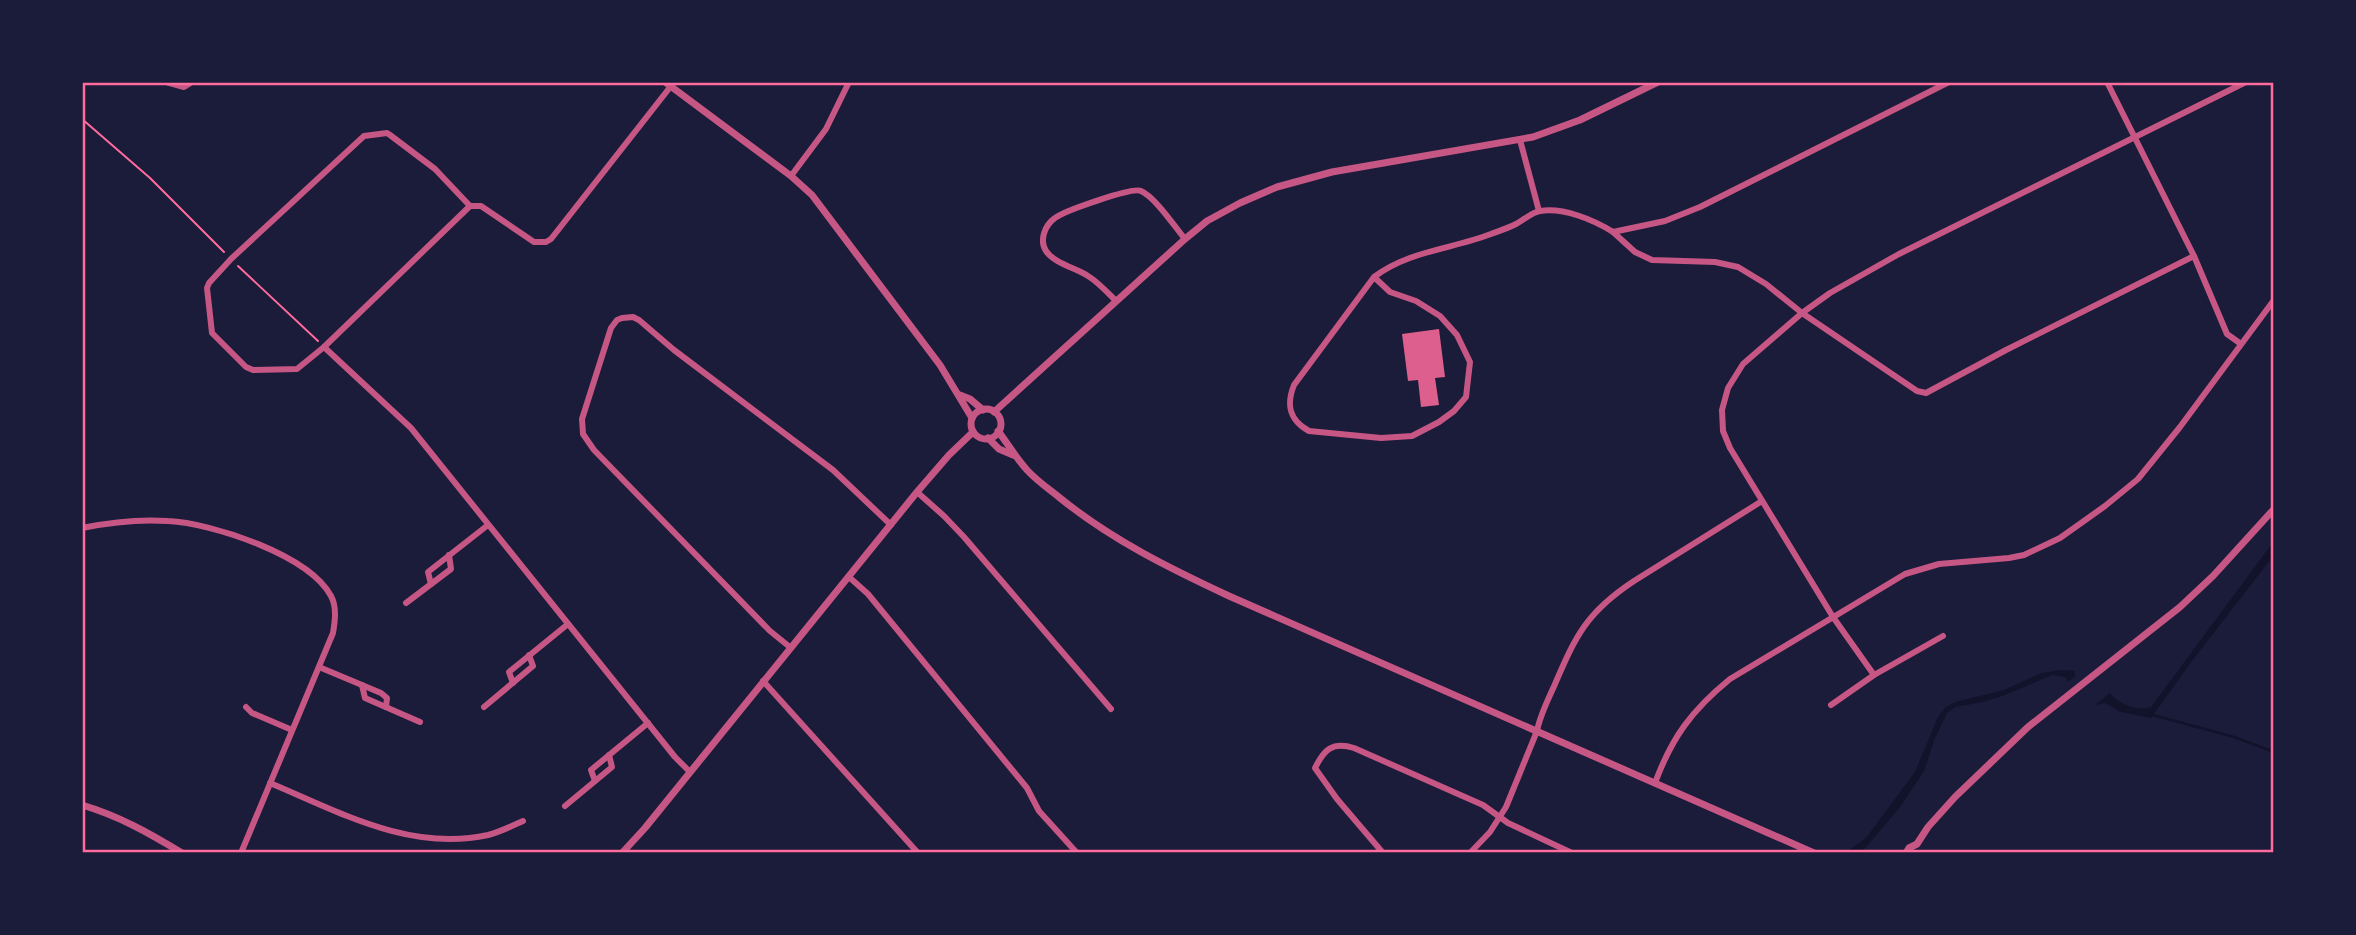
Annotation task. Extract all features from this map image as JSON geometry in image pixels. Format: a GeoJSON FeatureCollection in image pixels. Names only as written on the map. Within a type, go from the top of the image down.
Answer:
{"type":"FeatureCollection","features":[{"type":"Feature","properties":{"kind":"street"},"geometry":{"type":"LineString","coordinates":[[166,82],[184,87],[192,82]]}},
{"type":"Feature","properties":{"kind":"street"},"geometry":{"type":"LineString","coordinates":[[791,176],[826,129],[849,82]]}},
{"type":"Feature","properties":{"kind":"street"},"geometry":{"type":"LineString","coordinates":[[994,412],[1185,239],[1207,221],[1240,203],[1277,187],[1332,172],[1520,140],[1580,120],[1658,82]]}},
{"type":"Feature","properties":{"kind":"street"},"geometry":{"type":"LineString","coordinates":[[1612,232],[1665,221],[1700,207],[1949,82]]}},
{"type":"Feature","properties":{"kind":"street"},"geometry":{"type":"LineString","coordinates":[[2107,82],[2194,256],[2227,334],[2241,344]]}},
{"type":"Feature","properties":{"kind":"street"},"geometry":{"type":"LineString","coordinates":[[1874,675],[1833,617],[1730,448],[1723,432],[1722,410],[1728,388],[1743,364],[1802,313],[1830,293],[1899,254],[2246,82]]}},
{"type":"Feature","properties":{"kind":"street"},"geometry":{"type":"LineString","coordinates":[[470,206],[435,169],[390,135],[368,134],[209,282],[207,288],[212,333],[246,368],[297,369],[470,206],[481,205],[534,242],[546,242],[551,239],[668,84],[791,176],[831,218],[960,395],[963,406],[972,418],[973,432]]}},
{"type":"Feature","properties":{"kind":"street"},"geometry":{"type":"LineString","coordinates":[[1520,140],[1539,211]]}},
{"type":"Feature","properties":{"kind":"street"},"geometry":{"type":"LineString","coordinates":[[1116,301],[1089,276],[1046,251],[1043,242],[1044,230],[1056,217],[1123,192],[1136,190],[1149,196],[1185,239]]}},
{"type":"Feature","properties":{"kind":"street"},"geometry":{"type":"LineString","coordinates":[[1374,277],[1390,292],[1416,300],[1440,316],[1457,335],[1470,362],[1466,397],[1454,411],[1439,422],[1412,436],[1381,439],[1309,431],[1298,425],[1291,416],[1288,399],[1294,385],[1374,277],[1399,261],[1487,236],[1539,211],[1560,212],[1601,225],[1634,252],[1652,260],[1715,262],[1738,267],[1917,391],[1926,393],[2017,344],[2194,256]]}},
{"type":"Feature","properties":{"kind":"street"},"geometry":{"type":"LineString","coordinates":[[1655,783],[1673,740],[1709,696],[1730,679],[1905,574],[1951,562],[2024,555],[2060,538],[2105,506],[2138,479],[2274,300]]}},
{"type":"Feature","properties":{"kind":"street"},"geometry":{"type":"LineString","coordinates":[[791,648],[770,631],[594,450],[583,434],[582,419],[611,328],[617,320],[633,317],[639,320],[674,350],[834,470],[891,525]]}},
{"type":"Feature","properties":{"kind":"street"},"geometry":{"type":"LineString","coordinates":[[321,349],[411,428],[675,757],[690,772]]}},
{"type":"Feature","properties":{"kind":"street"},"geometry":{"type":"LineString","coordinates":[[960,395],[970,399],[983,410],[994,412],[1000,422],[998,431],[988,438]]}},
{"type":"Feature","properties":{"kind":"street"},"geometry":{"type":"LineString","coordinates":[[972,418],[983,410]]}},
{"type":"Feature","properties":{"kind":"street"},"geometry":{"type":"LineString","coordinates":[[998,431],[1013,455],[1030,473],[1082,516],[1154,560],[1229,596],[1814,853]]}},
{"type":"Feature","properties":{"kind":"street"},"geometry":{"type":"LineString","coordinates":[[973,432],[988,438],[999,449],[1013,455]]}},
{"type":"Feature","properties":{"kind":"street"},"geometry":{"type":"LineString","coordinates":[[622,853],[917,492],[973,432]]}},
{"type":"Feature","properties":{"kind":"street"},"geometry":{"type":"LineString","coordinates":[[917,492],[964,537],[1111,709]]}},
{"type":"Feature","properties":{"kind":"street"},"geometry":{"type":"LineString","coordinates":[[1470,853],[1500,817],[1575,638],[1593,614],[1623,587],[1762,501]]}},
{"type":"Feature","properties":{"kind":"street"},"geometry":{"type":"LineString","coordinates":[[1906,853],[1917,844],[1928,827],[1955,797],[2028,727],[2180,607],[2213,576],[2274,509]]}},
{"type":"Feature","properties":{"kind":"street"},"geometry":{"type":"LineString","coordinates":[[82,528],[138,520],[202,525],[262,546],[302,567],[322,583],[331,596],[335,607],[333,633],[241,853]]}},
{"type":"Feature","properties":{"kind":"street"},"geometry":{"type":"LineString","coordinates":[[431,584],[428,572],[488,525]]}},
{"type":"Feature","properties":{"kind":"street"},"geometry":{"type":"LineString","coordinates":[[406,603],[451,569],[449,555]]}},
{"type":"Feature","properties":{"kind":"street"},"geometry":{"type":"LineString","coordinates":[[849,577],[868,594],[1027,788],[1040,811],[1077,853]]}},
{"type":"Feature","properties":{"kind":"street"},"geometry":{"type":"LineString","coordinates":[[513,683],[509,672],[568,624]]}},
{"type":"Feature","properties":{"kind":"street"},"geometry":{"type":"LineString","coordinates":[[1831,705],[1874,675],[1942,636]]}},
{"type":"Feature","properties":{"kind":"street"},"geometry":{"type":"LineString","coordinates":[[484,707],[533,666],[529,655]]}},
{"type":"Feature","properties":{"kind":"street"},"geometry":{"type":"LineString","coordinates":[[319,667],[381,693],[387,698],[386,707]]}},
{"type":"Feature","properties":{"kind":"street"},"geometry":{"type":"LineString","coordinates":[[763,681],[918,853]]}},
{"type":"Feature","properties":{"kind":"street"},"geometry":{"type":"LineString","coordinates":[[362,685],[365,698],[420,722]]}},
{"type":"Feature","properties":{"kind":"street"},"geometry":{"type":"LineString","coordinates":[[246,707],[252,713],[292,730]]}},
{"type":"Feature","properties":{"kind":"street"},"geometry":{"type":"LineString","coordinates":[[565,806],[612,766],[609,755],[648,723]]}},
{"type":"Feature","properties":{"kind":"street"},"geometry":{"type":"LineString","coordinates":[[1383,853],[1337,799],[1315,768],[1323,752],[1332,747],[1354,748],[1483,805],[1508,823],[1572,853]]}},
{"type":"Feature","properties":{"kind":"street"},"geometry":{"type":"LineString","coordinates":[[270,783],[366,824],[415,837],[443,840],[469,838],[491,834],[523,821]]}},
{"type":"Feature","properties":{"kind":"street"},"geometry":{"type":"LineString","coordinates":[[82,805],[108,812],[131,823],[182,853]]}},
{"type":"Feature","properties":{"kind":"street"},"geometry":{"type":"LineString","coordinates":[[1917,844],[1917,853]]}},
{"type":"Feature","properties":{"kind":"path"},"geometry":{"type":"LineString","coordinates":[[82,119],[149,178],[318,342],[321,349]]}},
{"type":"Feature","properties":{"kind":"shaded area"},"geometry":{"type":"Polygon","coordinates":[[[2274,541],[2274,555],[2151,718],[2121,712],[2105,703],[2095,705],[2110,693],[2129,706],[2151,707],[2274,541]]]}},
{"type":"Feature","properties":{"kind":"shaded area"},"geometry":{"type":"Polygon","coordinates":[[[2075,671],[2075,676],[2068,682],[2065,677],[2052,675],[2005,695],[1955,707],[1947,713],[1924,771],[1900,807],[1861,853],[1848,851],[1866,838],[1915,772],[1938,717],[1945,708],[1955,702],[2004,690],[2042,673],[2075,671]]]}},
{"type":"Feature","properties":{"kind":"building"},"geometry":{"type":"Polygon","coordinates":[[[1439,329],[1445,377],[1435,378],[1439,405],[1421,407],[1418,380],[1408,381],[1402,334],[1439,329]]]}},
{"type":"Feature","properties":{"kind":"waterway"},"geometry":{"type":"LineString","coordinates":[[2153,715],[2234,737],[2274,752]]}}]}
